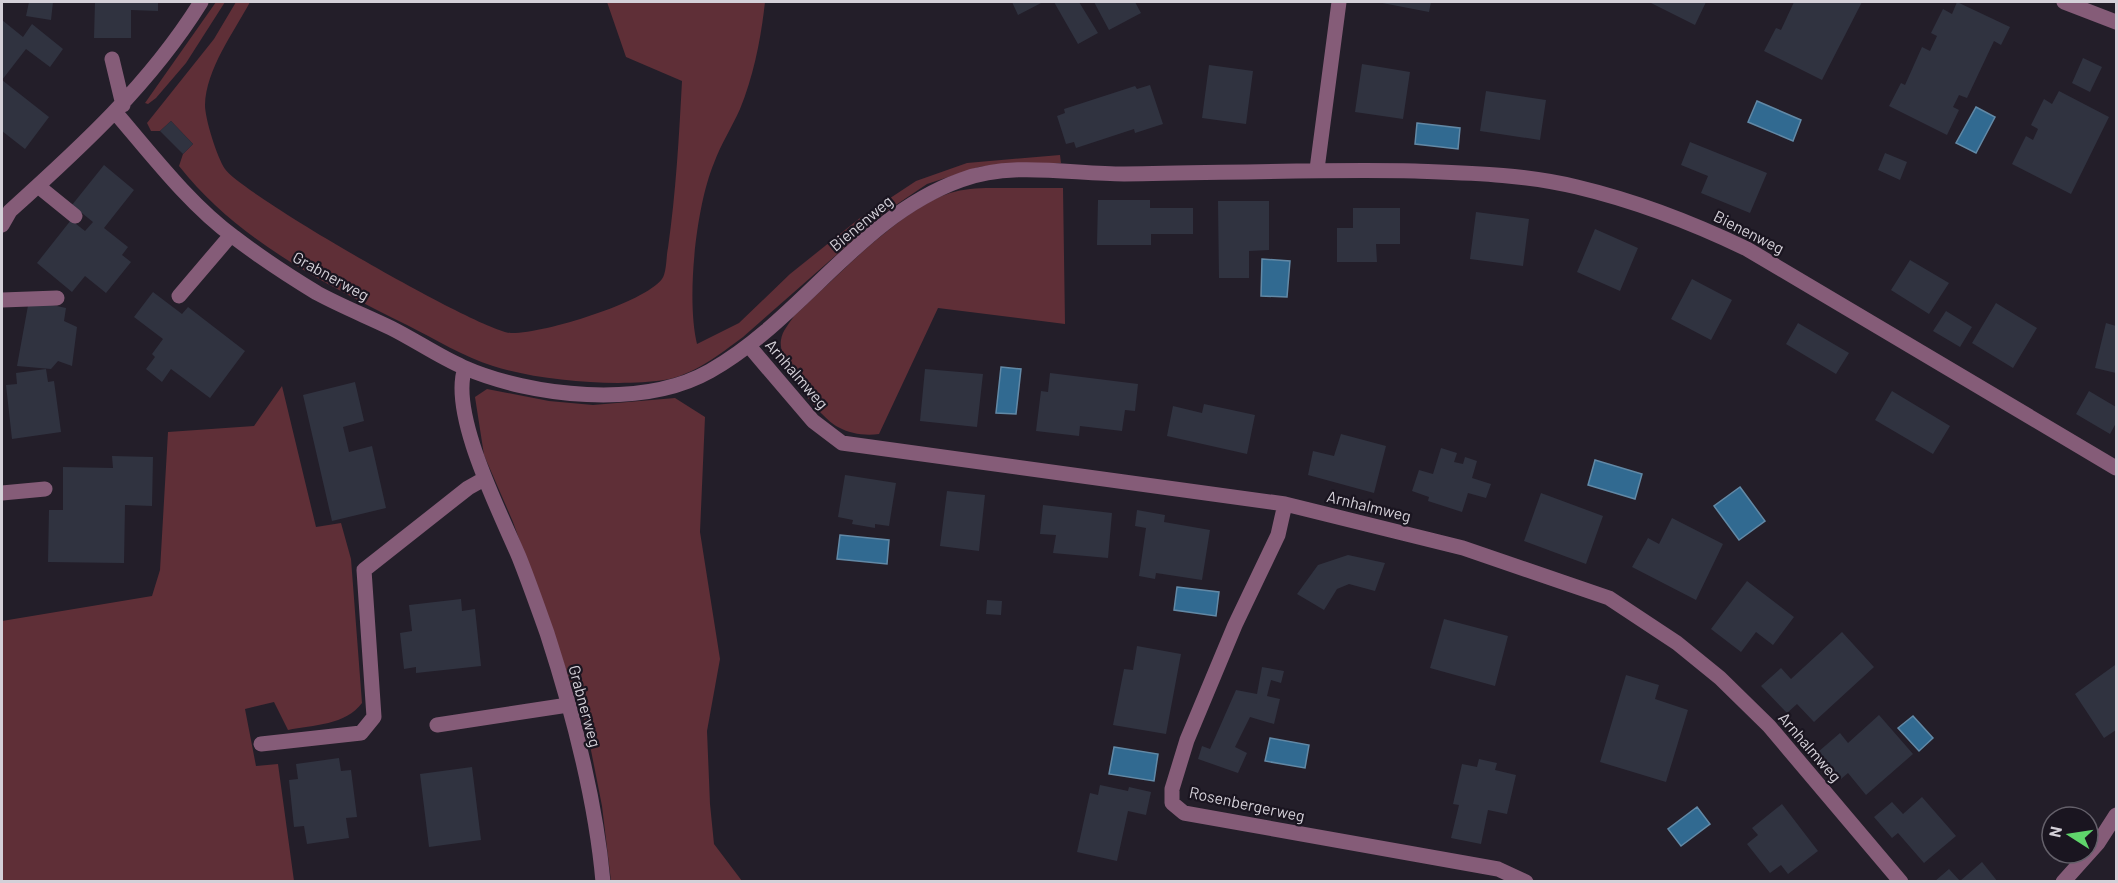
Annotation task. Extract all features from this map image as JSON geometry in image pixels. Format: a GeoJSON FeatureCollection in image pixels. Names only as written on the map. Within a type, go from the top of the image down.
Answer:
{"type":"FeatureCollection","features":[{"type":"Feature","properties":{"kind":"street"},"geometry":{"type":"LineString","coordinates":[[2,225],[6,208],[38,186],[119,108],[184,28],[201,2]]}},
{"type":"Feature","properties":{"kind":"street"},"geometry":{"type":"LineString","coordinates":[[1317,169],[1339,2]]}},
{"type":"Feature","properties":{"kind":"street"},"geometry":{"type":"LineString","coordinates":[[2064,2],[2116,22]]}},
{"type":"Feature","properties":{"kind":"street"},"geometry":{"type":"LineString","coordinates":[[112,59],[119,108]]}},
{"type":"Feature","properties":{"kind":"street","name":"Grabnerweg"},"geometry":{"type":"LineString","coordinates":[[119,108],[159,164],[231,236],[318,293],[465,368],[460,381],[461,397],[484,479],[524,570],[547,635],[567,705],[600,846],[603,882]]}},
{"type":"Feature","properties":{"kind":"street","name":"Bienenweg"},"geometry":{"type":"LineString","coordinates":[[465,368],[531,387],[565,393],[645,392],[676,387],[709,372],[749,346],[876,231],[937,189],[967,177],[993,172],[1027,170],[1120,174],[1317,169],[1465,173],[1536,179],[1577,187],[1706,230],[1748,249],[2116,468]]}},
{"type":"Feature","properties":{"kind":"street"},"geometry":{"type":"LineString","coordinates":[[38,186],[75,216]]}},
{"type":"Feature","properties":{"kind":"street"},"geometry":{"type":"LineString","coordinates":[[179,296],[231,236]]}},
{"type":"Feature","properties":{"kind":"street"},"geometry":{"type":"LineString","coordinates":[[2,300],[57,298]]}},
{"type":"Feature","properties":{"kind":"street","name":"Arnhalmweg"},"geometry":{"type":"LineString","coordinates":[[749,346],[813,421],[842,443],[1286,504],[1463,548],[1609,598],[1677,644],[1720,678],[1769,726],[1901,882]]}},
{"type":"Feature","properties":{"kind":"street"},"geometry":{"type":"LineString","coordinates":[[261,744],[361,733],[374,717],[364,570],[468,488],[484,479]]}},
{"type":"Feature","properties":{"kind":"street"},"geometry":{"type":"LineString","coordinates":[[2,493],[45,489]]}},
{"type":"Feature","properties":{"kind":"street","name":"Rosenbergerweg"},"geometry":{"type":"LineString","coordinates":[[1286,504],[1278,535],[1235,625],[1187,740],[1172,789],[1172,804],[1185,813],[1498,869],[1526,882]]}},
{"type":"Feature","properties":{"kind":"street"},"geometry":{"type":"LineString","coordinates":[[437,725],[567,705]]}},
{"type":"Feature","properties":{"kind":"street"},"geometry":{"type":"LineString","coordinates":[[2063,882],[2098,843],[2116,815]]}},
{"type":"Feature","properties":{"kind":"shaded area"},"geometry":{"type":"Polygon","coordinates":[[[216,2],[225,2],[186,63],[156,98],[148,104],[145,103],[216,2]]]}},
{"type":"Feature","properties":{"kind":"shaded area"},"geometry":{"type":"Polygon","coordinates":[[[236,2],[250,2],[215,64],[205,105],[212,138],[225,169],[241,183],[315,232],[412,288],[491,327],[511,333],[568,323],[614,307],[652,288],[662,279],[665,272],[675,185],[682,81],[626,57],[607,2],[765,2],[759,43],[749,83],[740,109],[714,163],[702,203],[695,253],[692,303],[697,344],[739,323],[790,274],[860,218],[916,181],[967,163],[1060,155],[1061,163],[1008,163],[979,167],[927,184],[884,213],[743,337],[686,374],[664,380],[624,383],[533,376],[493,366],[460,353],[345,293],[284,258],[228,216],[179,166],[183,154],[193,144],[171,121],[160,131],[151,131],[147,123],[214,39],[236,2]]]}},
{"type":"Feature","properties":{"kind":"shaded area"},"geometry":{"type":"Polygon","coordinates":[[[991,188],[1063,188],[1065,324],[938,308],[879,434],[858,434],[838,427],[811,401],[792,375],[782,350],[781,340],[786,328],[794,316],[848,265],[910,214],[950,193],[991,188]]]}},
{"type":"Feature","properties":{"kind":"shaded area"},"geometry":{"type":"Polygon","coordinates":[[[282,386],[316,527],[341,523],[351,559],[362,703],[347,716],[338,720],[288,730],[274,702],[245,709],[256,766],[278,764],[294,881],[2,881],[2,621],[152,596],[160,570],[168,432],[254,426],[282,386]]]}},
{"type":"Feature","properties":{"kind":"shaded area"},"geometry":{"type":"Polygon","coordinates":[[[487,389],[549,401],[593,405],[675,398],[705,417],[700,532],[720,659],[707,731],[710,804],[714,844],[742,881],[611,881],[602,806],[586,725],[513,522],[484,455],[475,397],[487,389]]]}},
{"type":"Feature","properties":{"kind":"water"},"geometry":{"type":"Polygon","coordinates":[[[1757,101],[1801,120],[1793,141],[1748,122],[1757,101]]]}},
{"type":"Feature","properties":{"kind":"water"},"geometry":{"type":"Polygon","coordinates":[[[1976,107],[1995,117],[1976,153],[1956,143],[1976,107]]]}},
{"type":"Feature","properties":{"kind":"water"},"geometry":{"type":"Polygon","coordinates":[[[1417,123],[1460,128],[1458,149],[1415,144],[1417,123]]]}},
{"type":"Feature","properties":{"kind":"water"},"geometry":{"type":"Polygon","coordinates":[[[1262,259],[1290,261],[1287,297],[1261,296],[1262,259]]]}},
{"type":"Feature","properties":{"kind":"water"},"geometry":{"type":"Polygon","coordinates":[[[1001,367],[1021,369],[1016,414],[996,413],[1001,367]]]}},
{"type":"Feature","properties":{"kind":"water"},"geometry":{"type":"Polygon","coordinates":[[[1595,460],[1642,474],[1635,499],[1588,485],[1595,460]]]}},
{"type":"Feature","properties":{"kind":"water"},"geometry":{"type":"Polygon","coordinates":[[[1740,487],[1765,521],[1739,540],[1714,506],[1740,487]]]}},
{"type":"Feature","properties":{"kind":"water"},"geometry":{"type":"Polygon","coordinates":[[[840,535],[889,540],[887,564],[837,559],[840,535]]]}},
{"type":"Feature","properties":{"kind":"water"},"geometry":{"type":"Polygon","coordinates":[[[1177,587],[1219,592],[1216,616],[1174,610],[1177,587]]]}},
{"type":"Feature","properties":{"kind":"water"},"geometry":{"type":"Polygon","coordinates":[[[1913,716],[1933,738],[1919,751],[1898,728],[1913,716]]]}},
{"type":"Feature","properties":{"kind":"water"},"geometry":{"type":"Polygon","coordinates":[[[1270,738],[1309,745],[1305,768],[1265,761],[1270,738]]]}},
{"type":"Feature","properties":{"kind":"water"},"geometry":{"type":"Polygon","coordinates":[[[1114,747],[1158,754],[1154,781],[1109,774],[1114,747]]]}},
{"type":"Feature","properties":{"kind":"water"},"geometry":{"type":"Polygon","coordinates":[[[1697,807],[1710,824],[1681,846],[1668,829],[1697,807]]]}},
{"type":"Feature","properties":{"kind":"building"},"geometry":{"type":"Polygon","coordinates":[[[29,2],[53,2],[51,20],[26,16],[29,2]]]}},
{"type":"Feature","properties":{"kind":"building"},"geometry":{"type":"Polygon","coordinates":[[[95,2],[158,2],[158,11],[131,10],[131,38],[94,38],[95,2]]]}},
{"type":"Feature","properties":{"kind":"building"},"geometry":{"type":"Polygon","coordinates":[[[1012,2],[1043,2],[1018,15],[1012,2]]]}},
{"type":"Feature","properties":{"kind":"building"},"geometry":{"type":"Polygon","coordinates":[[[1054,2],[1079,2],[1098,33],[1078,44],[1054,2]]]}},
{"type":"Feature","properties":{"kind":"building"},"geometry":{"type":"Polygon","coordinates":[[[1094,2],[1135,2],[1141,13],[1109,30],[1094,2]]]}},
{"type":"Feature","properties":{"kind":"building"},"geometry":{"type":"Polygon","coordinates":[[[1377,2],[1431,2],[1429,12],[1377,2]]]}},
{"type":"Feature","properties":{"kind":"building"},"geometry":{"type":"Polygon","coordinates":[[[1649,2],[1706,2],[1695,25],[1649,2]]]}},
{"type":"Feature","properties":{"kind":"building"},"geometry":{"type":"Polygon","coordinates":[[[1794,2],[1862,2],[1822,80],[1764,51],[1776,28],[1781,30],[1794,2]]]}},
{"type":"Feature","properties":{"kind":"building"},"geometry":{"type":"Polygon","coordinates":[[[1957,2],[2010,27],[2001,45],[1994,41],[1967,98],[1959,95],[1953,107],[1959,110],[1947,135],[1889,106],[1901,83],[1905,85],[1922,47],[1930,51],[1937,36],[1931,33],[1943,9],[1952,14],[1957,2]]]}},
{"type":"Feature","properties":{"kind":"building"},"geometry":{"type":"Polygon","coordinates":[[[2,20],[23,37],[32,24],[63,49],[50,67],[26,49],[2,80],[2,20]]]}},
{"type":"Feature","properties":{"kind":"building"},"geometry":{"type":"Polygon","coordinates":[[[2083,58],[2102,67],[2090,92],[2072,83],[2083,58]]]}},
{"type":"Feature","properties":{"kind":"building"},"geometry":{"type":"Polygon","coordinates":[[[1362,64],[1410,72],[1403,119],[1355,112],[1362,64]]]}},
{"type":"Feature","properties":{"kind":"building"},"geometry":{"type":"Polygon","coordinates":[[[1209,65],[1253,71],[1246,124],[1202,118],[1209,65]]]}},
{"type":"Feature","properties":{"kind":"building"},"geometry":{"type":"Polygon","coordinates":[[[2,80],[49,117],[25,149],[2,131],[2,80]]]}},
{"type":"Feature","properties":{"kind":"building"},"geometry":{"type":"Polygon","coordinates":[[[1150,85],[1163,124],[1135,133],[1134,129],[1076,148],[1074,142],[1066,144],[1057,116],[1065,113],[1064,109],[1135,86],[1137,89],[1150,85]]]}},
{"type":"Feature","properties":{"kind":"building"},"geometry":{"type":"Polygon","coordinates":[[[1486,91],[1546,100],[1540,140],[1480,131],[1486,91]]]}},
{"type":"Feature","properties":{"kind":"building"},"geometry":{"type":"Polygon","coordinates":[[[2059,91],[2109,117],[2071,194],[2012,164],[2026,136],[2033,140],[2038,129],[2031,125],[2044,99],[2052,104],[2059,91]]]}},
{"type":"Feature","properties":{"kind":"building"},"geometry":{"type":"Polygon","coordinates":[[[171,121],[193,144],[183,154],[160,131],[171,121]]]}},
{"type":"Feature","properties":{"kind":"building"},"geometry":{"type":"Polygon","coordinates":[[[1690,142],[1767,173],[1750,213],[1701,193],[1708,176],[1681,165],[1690,142]]]}},
{"type":"Feature","properties":{"kind":"building"},"geometry":{"type":"Polygon","coordinates":[[[1885,153],[1907,162],[1900,180],[1878,170],[1885,153]]]}},
{"type":"Feature","properties":{"kind":"building"},"geometry":{"type":"Polygon","coordinates":[[[104,165],[134,190],[104,228],[128,247],[122,255],[131,262],[106,293],[85,276],[72,292],[37,263],[71,220],[85,231],[93,222],[72,205],[104,165]]]}},
{"type":"Feature","properties":{"kind":"building"},"geometry":{"type":"Polygon","coordinates":[[[1098,200],[1150,200],[1150,208],[1193,208],[1193,234],[1151,234],[1151,245],[1097,245],[1098,200]]]}},
{"type":"Feature","properties":{"kind":"building"},"geometry":{"type":"Polygon","coordinates":[[[1218,201],[1269,201],[1269,250],[1249,251],[1249,278],[1219,278],[1218,201]]]}},
{"type":"Feature","properties":{"kind":"building"},"geometry":{"type":"Polygon","coordinates":[[[1353,208],[1400,208],[1400,244],[1376,244],[1377,262],[1337,262],[1337,228],[1353,228],[1353,208]]]}},
{"type":"Feature","properties":{"kind":"building"},"geometry":{"type":"Polygon","coordinates":[[[1476,212],[1529,219],[1523,266],[1470,259],[1476,212]]]}},
{"type":"Feature","properties":{"kind":"building"},"geometry":{"type":"Polygon","coordinates":[[[1595,229],[1638,248],[1620,291],[1577,272],[1595,229]]]}},
{"type":"Feature","properties":{"kind":"building"},"geometry":{"type":"Polygon","coordinates":[[[1910,260],[1949,283],[1929,314],[1891,290],[1910,260]]]}},
{"type":"Feature","properties":{"kind":"building"},"geometry":{"type":"Polygon","coordinates":[[[1692,279],[1732,300],[1711,340],[1671,319],[1692,279]]]}},
{"type":"Feature","properties":{"kind":"building"},"geometry":{"type":"Polygon","coordinates":[[[153,292],[182,314],[188,307],[245,351],[210,398],[171,369],[162,382],[146,369],[155,357],[152,354],[163,339],[134,317],[153,292]]]}},
{"type":"Feature","properties":{"kind":"building"},"geometry":{"type":"Polygon","coordinates":[[[29,300],[66,308],[64,321],[77,327],[72,366],[58,361],[51,369],[17,366],[29,300]]]}},
{"type":"Feature","properties":{"kind":"building"},"geometry":{"type":"Polygon","coordinates":[[[1996,303],[2037,328],[2013,368],[1972,343],[1996,303]]]}},
{"type":"Feature","properties":{"kind":"building"},"geometry":{"type":"Polygon","coordinates":[[[1946,311],[1972,327],[1960,347],[1933,331],[1946,311]]]}},
{"type":"Feature","properties":{"kind":"building"},"geometry":{"type":"Polygon","coordinates":[[[1798,323],[1849,353],[1836,374],[1786,344],[1798,323]]]}},
{"type":"Feature","properties":{"kind":"building"},"geometry":{"type":"Polygon","coordinates":[[[2106,323],[2116,326],[2116,373],[2095,368],[2106,323]]]}},
{"type":"Feature","properties":{"kind":"building"},"geometry":{"type":"Polygon","coordinates":[[[46,369],[48,382],[54,381],[61,432],[12,439],[6,385],[17,384],[16,373],[46,369]]]}},
{"type":"Feature","properties":{"kind":"building"},"geometry":{"type":"Polygon","coordinates":[[[925,369],[983,374],[977,427],[920,421],[925,369]]]}},
{"type":"Feature","properties":{"kind":"building"},"geometry":{"type":"Polygon","coordinates":[[[1050,373],[1138,384],[1135,411],[1125,410],[1122,431],[1080,426],[1079,436],[1036,431],[1041,391],[1048,392],[1050,373]]]}},
{"type":"Feature","properties":{"kind":"building"},"geometry":{"type":"Polygon","coordinates":[[[355,382],[364,421],[343,427],[349,452],[372,446],[386,508],[332,521],[303,395],[355,382]]]}},
{"type":"Feature","properties":{"kind":"building"},"geometry":{"type":"Polygon","coordinates":[[[1892,391],[1950,426],[1933,454],[1875,420],[1892,391]]]}},
{"type":"Feature","properties":{"kind":"building"},"geometry":{"type":"Polygon","coordinates":[[[2089,391],[2116,407],[2116,423],[2110,434],[2076,414],[2089,391]]]}},
{"type":"Feature","properties":{"kind":"building"},"geometry":{"type":"Polygon","coordinates":[[[1204,404],[1255,415],[1247,454],[1167,436],[1173,406],[1202,413],[1204,404]]]}},
{"type":"Feature","properties":{"kind":"building"},"geometry":{"type":"Polygon","coordinates":[[[1341,434],[1386,446],[1374,493],[1308,475],[1313,451],[1334,456],[1341,434]]]}},
{"type":"Feature","properties":{"kind":"building"},"geometry":{"type":"Polygon","coordinates":[[[1441,448],[1457,453],[1454,462],[1463,464],[1465,457],[1477,461],[1472,478],[1491,484],[1486,498],[1468,493],[1462,512],[1428,501],[1429,497],[1412,491],[1419,470],[1433,474],[1441,448]]]}},
{"type":"Feature","properties":{"kind":"building"},"geometry":{"type":"Polygon","coordinates":[[[112,456],[153,457],[152,506],[125,505],[124,563],[48,562],[49,510],[63,510],[63,467],[113,468],[112,456]]]}},
{"type":"Feature","properties":{"kind":"building"},"geometry":{"type":"Polygon","coordinates":[[[845,475],[896,483],[889,526],[875,524],[875,528],[852,524],[853,520],[838,517],[845,475]]]}},
{"type":"Feature","properties":{"kind":"building"},"geometry":{"type":"Polygon","coordinates":[[[947,491],[985,495],[979,551],[940,546],[947,491]]]}},
{"type":"Feature","properties":{"kind":"building"},"geometry":{"type":"Polygon","coordinates":[[[1541,493],[1603,516],[1586,564],[1524,541],[1541,493]]]}},
{"type":"Feature","properties":{"kind":"building"},"geometry":{"type":"Polygon","coordinates":[[[1043,505],[1112,513],[1108,558],[1053,553],[1056,535],[1040,534],[1043,505]]]}},
{"type":"Feature","properties":{"kind":"building"},"geometry":{"type":"Polygon","coordinates":[[[1137,510],[1165,515],[1164,522],[1210,530],[1202,580],[1156,573],[1155,579],[1139,576],[1146,528],[1135,526],[1137,510]]]}},
{"type":"Feature","properties":{"kind":"building"},"geometry":{"type":"Polygon","coordinates":[[[1672,518],[1723,544],[1696,600],[1632,567],[1648,538],[1659,544],[1672,518]]]}},
{"type":"Feature","properties":{"kind":"building"},"geometry":{"type":"Polygon","coordinates":[[[1348,555],[1385,563],[1375,591],[1349,584],[1337,589],[1324,610],[1297,594],[1318,565],[1348,555]]]}},
{"type":"Feature","properties":{"kind":"building"},"geometry":{"type":"Polygon","coordinates":[[[1747,581],[1794,617],[1773,645],[1756,632],[1741,652],[1711,629],[1747,581]]]}},
{"type":"Feature","properties":{"kind":"building"},"geometry":{"type":"Polygon","coordinates":[[[461,599],[462,611],[475,609],[481,666],[416,673],[416,667],[404,669],[400,633],[412,631],[409,605],[461,599]]]}},
{"type":"Feature","properties":{"kind":"building"},"geometry":{"type":"Polygon","coordinates":[[[987,600],[1002,601],[1001,615],[986,614],[987,600]]]}},
{"type":"Feature","properties":{"kind":"building"},"geometry":{"type":"Polygon","coordinates":[[[1444,619],[1508,636],[1495,686],[1430,668],[1444,619]]]}},
{"type":"Feature","properties":{"kind":"building"},"geometry":{"type":"Polygon","coordinates":[[[1842,632],[1874,667],[1814,722],[1797,704],[1787,713],[1761,686],[1781,668],[1791,679],[1842,632]]]}},
{"type":"Feature","properties":{"kind":"building"},"geometry":{"type":"Polygon","coordinates":[[[1137,646],[1181,654],[1166,734],[1113,725],[1124,669],[1133,670],[1137,646]]]}},
{"type":"Feature","properties":{"kind":"building"},"geometry":{"type":"Polygon","coordinates":[[[2115,665],[2116,730],[2104,738],[2075,694],[2115,665]]]}},
{"type":"Feature","properties":{"kind":"building"},"geometry":{"type":"Polygon","coordinates":[[[1262,667],[1284,671],[1281,683],[1271,680],[1267,696],[1280,699],[1274,724],[1250,717],[1235,747],[1247,753],[1238,773],[1198,759],[1202,746],[1210,749],[1236,690],[1257,694],[1262,667]]]}},
{"type":"Feature","properties":{"kind":"building"},"geometry":{"type":"Polygon","coordinates":[[[1626,675],[1659,685],[1655,699],[1688,710],[1666,782],[1600,762],[1626,675]]]}},
{"type":"Feature","properties":{"kind":"building"},"geometry":{"type":"Polygon","coordinates":[[[1879,715],[1913,754],[1866,795],[1848,773],[1841,779],[1818,752],[1840,733],[1848,743],[1879,715]]]}},
{"type":"Feature","properties":{"kind":"building"},"geometry":{"type":"Polygon","coordinates":[[[339,758],[341,771],[351,770],[357,817],[346,818],[349,838],[307,844],[304,826],[294,827],[289,780],[298,779],[296,764],[339,758]]]}},
{"type":"Feature","properties":{"kind":"building"},"geometry":{"type":"Polygon","coordinates":[[[1479,759],[1497,763],[1495,770],[1516,775],[1507,814],[1488,810],[1481,844],[1451,838],[1459,805],[1453,804],[1462,764],[1477,767],[1479,759]]]}},
{"type":"Feature","properties":{"kind":"building"},"geometry":{"type":"Polygon","coordinates":[[[472,767],[481,840],[429,847],[420,774],[472,767]]]}},
{"type":"Feature","properties":{"kind":"building"},"geometry":{"type":"Polygon","coordinates":[[[1100,785],[1128,791],[1129,787],[1151,792],[1146,815],[1128,811],[1117,861],[1077,852],[1090,793],[1098,795],[1100,785]]]}},
{"type":"Feature","properties":{"kind":"building"},"geometry":{"type":"Polygon","coordinates":[[[1922,797],[1956,836],[1924,863],[1898,833],[1892,838],[1874,817],[1892,802],[1903,814],[1922,797]]]}},
{"type":"Feature","properties":{"kind":"building"},"geometry":{"type":"Polygon","coordinates":[[[1782,804],[1818,851],[1788,874],[1781,865],[1770,873],[1747,844],[1758,835],[1752,828],[1782,804]]]}},
{"type":"Feature","properties":{"kind":"building"},"geometry":{"type":"Polygon","coordinates":[[[1982,862],[1998,882],[1934,882],[1949,869],[1960,881],[1982,862]]]}}]}
